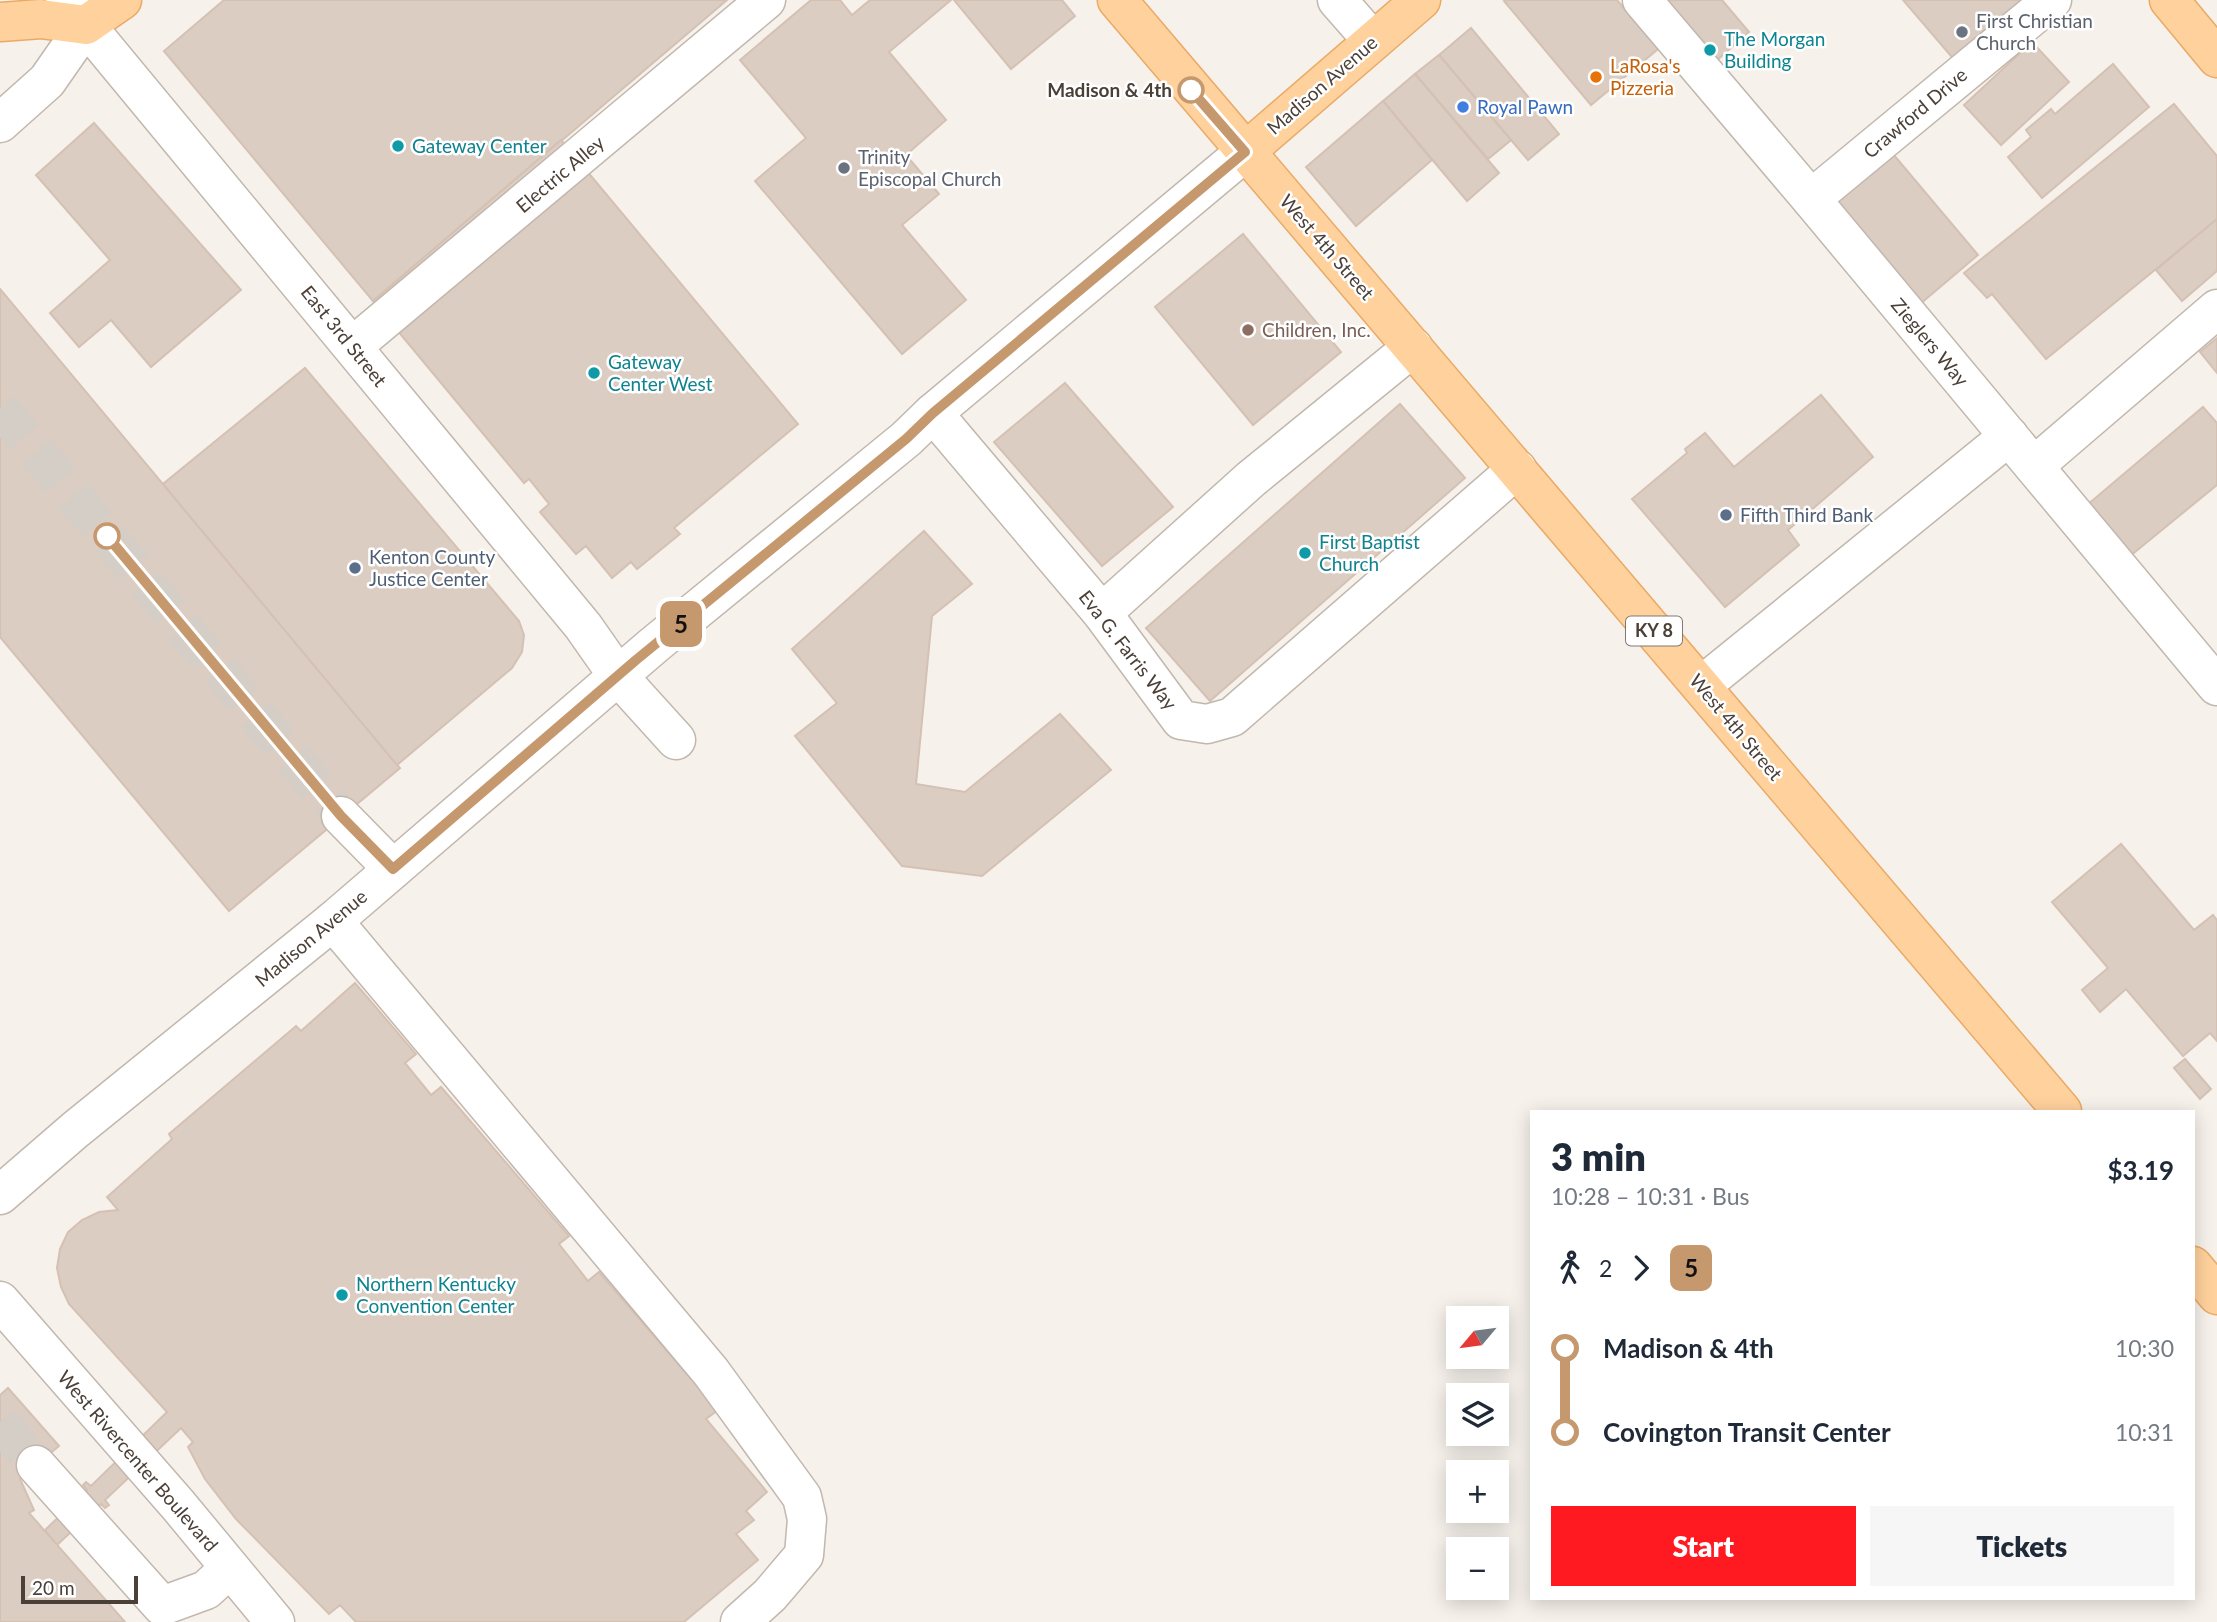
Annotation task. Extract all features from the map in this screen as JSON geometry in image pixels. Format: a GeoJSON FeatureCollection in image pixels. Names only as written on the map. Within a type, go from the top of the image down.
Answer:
{"type":"FeatureCollection","features":[{"type":"Feature","properties":{"kind":"main road"},"geometry":{"type":"LineString","coordinates":[[0,22],[76,13],[122,0]]}},
{"type":"Feature","properties":{"kind":"main road","name":"Madison Avenue"},"geometry":{"type":"LineString","coordinates":[[1245,152],[1421,0]]}},
{"type":"Feature","properties":{"kind":"main road"},"geometry":{"type":"LineString","coordinates":[[2169,0],[2217,58]]}},
{"type":"Feature","properties":{"kind":"main road","name":"KY 8"},"geometry":{"type":"LineString","coordinates":[[1124,3],[1245,152]]}},
{"type":"Feature","properties":{"kind":"main road","name":"West 4th Street"},"geometry":{"type":"LineString","coordinates":[[1245,152],[2061,1110]]}},
{"type":"Feature","properties":{"kind":"main road"},"geometry":{"type":"LineString","coordinates":[[2195,1268],[2217,1295]]}},
{"type":"Feature","properties":{"kind":"street","name":"Electric Alley"},"geometry":{"type":"LineString","coordinates":[[353,346],[766,0]]}},
{"type":"Feature","properties":{"kind":"street"},"geometry":{"type":"LineString","coordinates":[[1337,0],[1373,41]]}},
{"type":"Feature","properties":{"kind":"street","name":"Zieglers Way"},"geometry":{"type":"LineString","coordinates":[[1642,0],[2215,680]]}},
{"type":"Feature","properties":{"kind":"street","name":"Crawford Drive"},"geometry":{"type":"LineString","coordinates":[[1811,199],[2052,0]]}},
{"type":"Feature","properties":{"kind":"street"},"geometry":{"type":"LineString","coordinates":[[0,123],[47,81],[76,13]]}},
{"type":"Feature","properties":{"kind":"street","name":"East 3rd Street"},"geometry":{"type":"LineString","coordinates":[[76,13],[583,626],[618,676],[676,740]]}},
{"type":"Feature","properties":{"kind":"street","name":"Madison Avenue"},"geometry":{"type":"LineString","coordinates":[[0,1195],[75,1129],[333,921],[618,676],[906,439],[933,413],[1245,152]]}},
{"type":"Feature","properties":{"kind":"street"},"geometry":{"type":"LineString","coordinates":[[2034,466],[2217,309]]}},
{"type":"Feature","properties":{"kind":"street"},"geometry":{"type":"LineString","coordinates":[[1102,613],[1251,479],[1413,347]]}},
{"type":"Feature","properties":{"kind":"street","name":"Eva G. Farris Way"},"geometry":{"type":"LineString","coordinates":[[933,413],[1102,613],[1181,720],[1207,724],[1232,717],[1517,469]]}},
{"type":"Feature","properties":{"kind":"street"},"geometry":{"type":"LineString","coordinates":[[1701,686],[2009,436]]}},
{"type":"Feature","properties":{"kind":"street"},"geometry":{"type":"LineString","coordinates":[[341,816],[393,869]]}},
{"type":"Feature","properties":{"kind":"street"},"geometry":{"type":"LineString","coordinates":[[333,921],[711,1372],[802,1497],[807,1519],[804,1555],[770,1595],[740,1622]]}},
{"type":"Feature","properties":{"kind":"street","name":"West Rivercenter Boulevard"},"geometry":{"type":"LineString","coordinates":[[6,1321],[230,1568],[275,1622]]}},
{"type":"Feature","properties":{"kind":"street"},"geometry":{"type":"LineString","coordinates":[[36,1465],[157,1614],[206,1590],[230,1568]]}},
{"type":"Feature","properties":{"kind":"building","name":"Gateway Center"},"geometry":{"type":"Polygon","coordinates":[[[224,0],[727,0],[373,301],[164,51],[224,0]]]}},
{"type":"Feature","properties":{"kind":"building","name":"Trinity Episcopal Church"},"geometry":{"type":"Polygon","coordinates":[[[811,0],[840,0],[852,15],[870,0],[951,0],[889,52],[946,120],[906,155],[939,194],[902,225],[966,300],[902,354],[755,181],[806,138],[740,60],[811,0]]]}},
{"type":"Feature","properties":{"kind":"building"},"geometry":{"type":"Polygon","coordinates":[[[954,0],[1062,0],[1075,16],[1011,69],[954,0]]]}},
{"type":"Feature","properties":{"kind":"building","name":"LaRosa's Pizzeria"},"geometry":{"type":"Polygon","coordinates":[[[1617,0],[1658,49],[1591,105],[1504,1],[1617,0]]]}},
{"type":"Feature","properties":{"kind":"building","name":"The Morgan Building"},"geometry":{"type":"Polygon","coordinates":[[[1649,0],[1722,0],[1749,32],[1707,69],[1649,0]]]}},
{"type":"Feature","properties":{"kind":"building","name":"First Christian Church"},"geometry":{"type":"Polygon","coordinates":[[[1903,0],[2032,0],[1957,63],[1903,0]]]}},
{"type":"Feature","properties":{"kind":"building"},"geometry":{"type":"Polygon","coordinates":[[[1471,28],[1559,134],[1528,160],[1439,55],[1471,28]]]}},
{"type":"Feature","properties":{"kind":"building"},"geometry":{"type":"Polygon","coordinates":[[[2032,42],[2069,82],[2001,145],[1964,105],[2032,42]]]}},
{"type":"Feature","properties":{"kind":"building","name":"Royal Pawn"},"geometry":{"type":"Polygon","coordinates":[[[1439,55],[1511,140],[1488,159],[1415,74],[1439,55]]]}},
{"type":"Feature","properties":{"kind":"building"},"geometry":{"type":"Polygon","coordinates":[[[2113,64],[2149,107],[2042,198],[2008,157],[2031,137],[2026,130],[2051,109],[2055,114],[2113,64]]]}},
{"type":"Feature","properties":{"kind":"building"},"geometry":{"type":"Polygon","coordinates":[[[1415,74],[1499,173],[1467,201],[1383,101],[1415,74]]]}},
{"type":"Feature","properties":{"kind":"building"},"geometry":{"type":"Polygon","coordinates":[[[1383,101],[1432,160],[1356,226],[1306,167],[1383,101]]]}},
{"type":"Feature","properties":{"kind":"building"},"geometry":{"type":"Polygon","coordinates":[[[2174,104],[2217,156],[2217,219],[2046,359],[1992,294],[1987,298],[1964,273],[2174,104]]]}},
{"type":"Feature","properties":{"kind":"building"},"geometry":{"type":"Polygon","coordinates":[[[94,123],[241,290],[151,367],[111,320],[79,347],[50,313],[110,260],[36,175],[94,123]]]}},
{"type":"Feature","properties":{"kind":"building","name":"Gateway Center West"},"geometry":{"type":"Polygon","coordinates":[[[561,140],[798,424],[674,528],[680,534],[637,569],[631,562],[612,578],[586,546],[576,554],[540,512],[549,504],[529,479],[524,483],[373,301],[561,140]]]}},
{"type":"Feature","properties":{"kind":"building"},"geometry":{"type":"Polygon","coordinates":[[[1893,154],[1978,255],[1920,304],[1836,203],[1893,154]]]}},
{"type":"Feature","properties":{"kind":"building"},"geometry":{"type":"Polygon","coordinates":[[[2217,219],[2217,271],[2182,301],[2156,270],[2217,219]]]}},
{"type":"Feature","properties":{"kind":"building","name":"Children, Inc."},"geometry":{"type":"Polygon","coordinates":[[[1243,234],[1341,352],[1253,425],[1155,307],[1243,234]]]}},
{"type":"Feature","properties":{"kind":"building"},"geometry":{"type":"Polygon","coordinates":[[[0,289],[400,768],[229,911],[0,637],[0,289]]]}},
{"type":"Feature","properties":{"kind":"building"},"geometry":{"type":"Polygon","coordinates":[[[2217,338],[2217,373],[2200,352],[2217,338]]]}},
{"type":"Feature","properties":{"kind":"building","name":"Kenton County Justice Center"},"geometry":{"type":"Polygon","coordinates":[[[305,368],[519,621],[524,635],[522,652],[512,668],[397,765],[163,484],[305,368]]]}},
{"type":"Feature","properties":{"kind":"building"},"geometry":{"type":"Polygon","coordinates":[[[1065,383],[1173,507],[1102,566],[994,442],[1065,383]]]}},
{"type":"Feature","properties":{"kind":"building","name":"Fifth Third Bank"},"geometry":{"type":"Polygon","coordinates":[[[1821,395],[1873,457],[1788,530],[1799,545],[1725,607],[1632,499],[1687,453],[1685,449],[1705,433],[1734,467],[1821,395]]]}},
{"type":"Feature","properties":{"kind":"building","name":"First Baptist Church"},"geometry":{"type":"Polygon","coordinates":[[[1400,404],[1465,478],[1210,701],[1146,628],[1400,404]]]}},
{"type":"Feature","properties":{"kind":"building"},"geometry":{"type":"Polygon","coordinates":[[[2203,407],[2217,423],[2217,485],[2130,556],[2087,505],[2203,407]]]}},
{"type":"Feature","properties":{"kind":"building"},"geometry":{"type":"Polygon","coordinates":[[[924,531],[972,584],[932,616],[916,784],[965,792],[1060,714],[1111,770],[982,876],[902,866],[795,736],[837,703],[792,649],[924,531]]]}},
{"type":"Feature","properties":{"kind":"building"},"geometry":{"type":"Polygon","coordinates":[[[2121,844],[2194,930],[2213,915],[2217,920],[2217,1041],[2210,1033],[2183,1056],[2126,989],[2100,1012],[2082,990],[2108,968],[2052,902],[2121,844]]]}},
{"type":"Feature","properties":{"kind":"building","name":"Northern Kentucky Convention Center"},"geometry":{"type":"Polygon","coordinates":[[[355,983],[416,1054],[405,1063],[431,1095],[441,1087],[569,1236],[559,1244],[588,1281],[599,1272],[718,1410],[706,1419],[767,1492],[746,1511],[754,1520],[736,1534],[758,1560],[684,1622],[356,1622],[340,1605],[329,1614],[236,1519],[205,1479],[188,1447],[193,1442],[181,1428],[105,1500],[109,1505],[105,1508],[101,1504],[57,1545],[45,1530],[87,1490],[83,1485],[86,1482],[91,1486],[167,1412],[69,1304],[61,1287],[57,1268],[60,1249],[68,1232],[82,1220],[99,1212],[118,1210],[107,1197],[172,1139],[169,1134],[296,1026],[301,1031],[355,983]]]}},
{"type":"Feature","properties":{"kind":"building"},"geometry":{"type":"Polygon","coordinates":[[[2185,1059],[2211,1089],[2200,1099],[2174,1068],[2185,1059]]]}},
{"type":"Feature","properties":{"kind":"building"},"geometry":{"type":"Polygon","coordinates":[[[8,1388],[59,1446],[20,1479],[34,1510],[29,1513],[125,1622],[0,1622],[0,1395],[8,1388]]]}},
{"type":"Feature","properties":{"kind":"tunnel"},"geometry":{"type":"LineString","coordinates":[[0,408],[341,816]]}},
{"type":"Feature","properties":{"kind":"tunnel"},"geometry":{"type":"LineString","coordinates":[[0,1422],[36,1465]]}},
{"type":"Feature","properties":{"kind":"bus line","name":"5"},"geometry":{"type":"LineString","coordinates":[[107,536],[341,816],[393,869],[636,660],[906,439],[933,413],[1245,152],[1191,90]]}},
{"type":"Feature","properties":{"kind":"place","name":"First Christian Church"},"geometry":{"type":"Point","coordinates":[1962,32]}},
{"type":"Feature","properties":{"kind":"place","name":"The Morgan Building"},"geometry":{"type":"Point","coordinates":[1710,50]}},
{"type":"Feature","properties":{"kind":"place","name":"LaRosa's Pizzeria"},"geometry":{"type":"Point","coordinates":[1596,77]}},
{"type":"Feature","properties":{"kind":"place","name":"Madison & 4th"},"geometry":{"type":"Point","coordinates":[1191,90]}},
{"type":"Feature","properties":{"kind":"place","name":"Royal Pawn"},"geometry":{"type":"Point","coordinates":[1463,107]}},
{"type":"Feature","properties":{"kind":"place","name":"Gateway Center"},"geometry":{"type":"Point","coordinates":[398,146]}},
{"type":"Feature","properties":{"kind":"place","name":"Trinity Episcopal Church"},"geometry":{"type":"Point","coordinates":[844,168]}},
{"type":"Feature","properties":{"kind":"place","name":"Children, Inc."},"geometry":{"type":"Point","coordinates":[1248,330]}},
{"type":"Feature","properties":{"kind":"place","name":"Gateway Center West"},"geometry":{"type":"Point","coordinates":[594,373]}},
{"type":"Feature","properties":{"kind":"place","name":"Fifth Third Bank"},"geometry":{"type":"Point","coordinates":[1726,515]}},
{"type":"Feature","properties":{"kind":"place","name":"First Baptist Church"},"geometry":{"type":"Point","coordinates":[1305,553]}},
{"type":"Feature","properties":{"kind":"place","name":"Kenton County Justice Center"},"geometry":{"type":"Point","coordinates":[355,568]}},
{"type":"Feature","properties":{"kind":"place","name":"Northern Kentucky Convention Center"},"geometry":{"type":"Point","coordinates":[342,1295]}}]}
